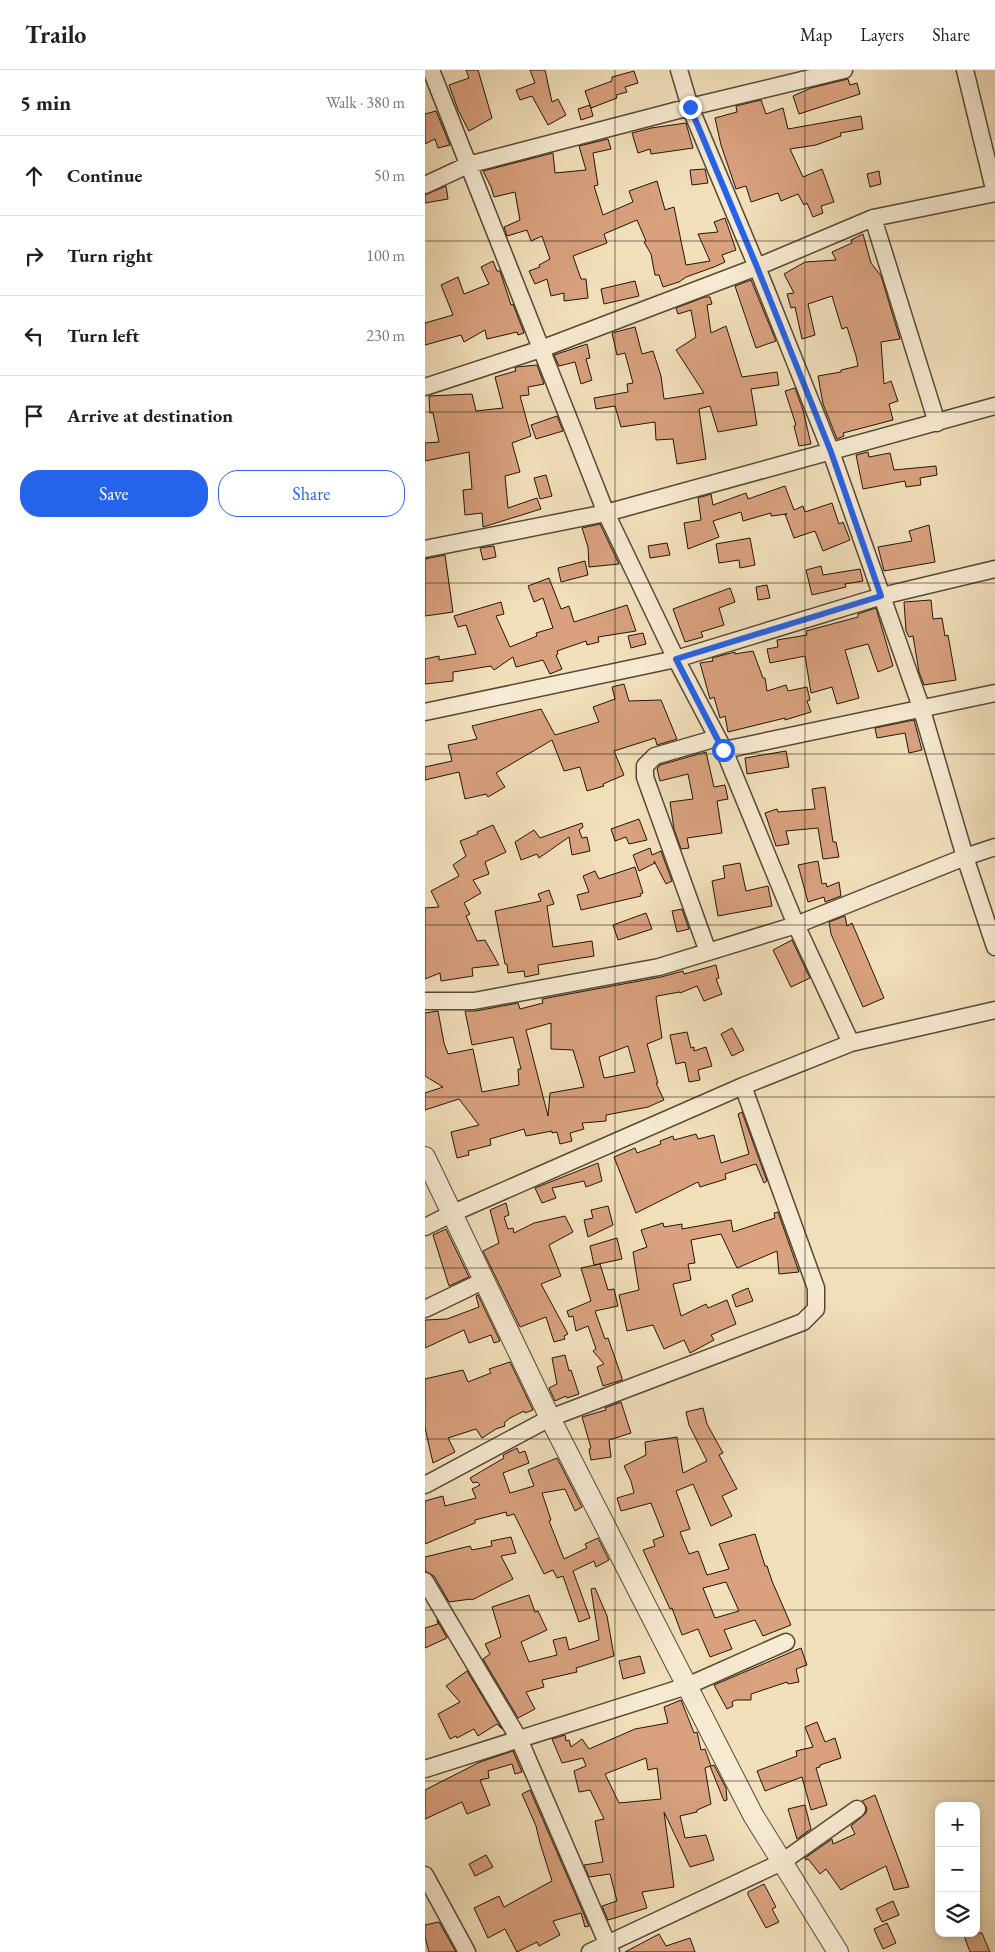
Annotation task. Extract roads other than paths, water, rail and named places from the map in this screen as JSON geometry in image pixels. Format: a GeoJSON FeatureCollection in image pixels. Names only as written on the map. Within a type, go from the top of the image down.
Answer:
{"type":"FeatureCollection","features":[{"type":"Feature","properties":{"kind":"street"},"geometry":{"type":"LineString","coordinates":[[679,70],[690,107],[831,452],[921,707],[965,857],[995,947]]}},
{"type":"Feature","properties":{"kind":"street"},"geometry":{"type":"LineString","coordinates":[[425,185],[468,165],[690,107],[844,70]]}},
{"type":"Feature","properties":{"kind":"street"},"geometry":{"type":"LineString","coordinates":[[425,387],[541,349],[757,267],[873,218],[995,193],[965,70]]}},
{"type":"Feature","properties":{"kind":"street"},"geometry":{"type":"LineString","coordinates":[[435,71],[468,165],[605,513],[676,659],[720,744],[796,924],[851,1042]]}},
{"type":"Feature","properties":{"kind":"street"},"geometry":{"type":"LineString","coordinates":[[873,218],[937,423]]}},
{"type":"Feature","properties":{"kind":"street"},"geometry":{"type":"LineString","coordinates":[[425,549],[605,513],[995,406]]}},
{"type":"Feature","properties":{"kind":"street"},"geometry":{"type":"LineString","coordinates":[[425,712],[676,659],[881,596],[995,569]]}},
{"type":"Feature","properties":{"kind":"street"},"geometry":{"type":"LineString","coordinates":[[708,952],[645,777],[645,766],[655,756],[995,693]]}},
{"type":"Feature","properties":{"kind":"street"},"geometry":{"type":"LineString","coordinates":[[425,1002],[474,1000],[659,968],[796,924],[995,847]]}},
{"type":"Feature","properties":{"kind":"street"},"geometry":{"type":"LineString","coordinates":[[425,1227],[743,1086],[851,1042],[995,1010]]}},
{"type":"Feature","properties":{"kind":"street"},"geometry":{"type":"LineString","coordinates":[[425,1486],[550,1418],[803,1322],[816,1309],[816,1288],[743,1086]]}},
{"type":"Feature","properties":{"kind":"street"},"geometry":{"type":"LineString","coordinates":[[425,1157],[550,1418],[753,1815],[838,1952]]}},
{"type":"Feature","properties":{"kind":"street"},"geometry":{"type":"LineString","coordinates":[[425,1309],[485,1280]]}},
{"type":"Feature","properties":{"kind":"street"},"geometry":{"type":"LineString","coordinates":[[425,1581],[519,1739],[610,1948]]}},
{"type":"Feature","properties":{"kind":"street"},"geometry":{"type":"LineString","coordinates":[[425,1769],[687,1686],[786,1642]]}},
{"type":"Feature","properties":{"kind":"street"},"geometry":{"type":"LineString","coordinates":[[590,1952],[610,1948],[782,1862],[857,1809]]}},
{"type":"Feature","properties":{"kind":"street"},"geometry":{"type":"LineString","coordinates":[[425,1875],[467,1952]]}}]}
